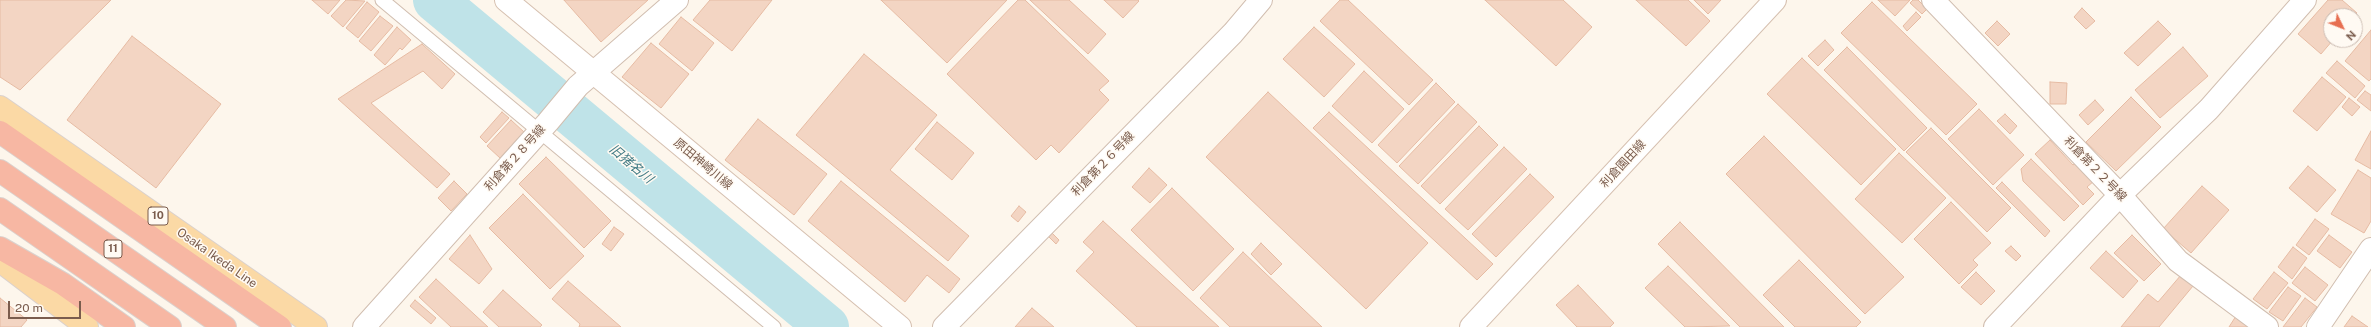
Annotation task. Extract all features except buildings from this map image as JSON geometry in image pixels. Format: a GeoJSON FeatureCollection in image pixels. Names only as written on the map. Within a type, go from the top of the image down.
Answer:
{"type":"FeatureCollection","features":[{"type":"Feature","properties":{"kind":"highway"},"geometry":{"type":"LineString","coordinates":[[0,132],[280,327]]}},
{"type":"Feature","properties":{"kind":"highway","name":"11"},"geometry":{"type":"LineString","coordinates":[[0,171],[225,327]]}},
{"type":"Feature","properties":{"kind":"highway"},"geometry":{"type":"LineString","coordinates":[[0,209],[170,327]]}},
{"type":"Feature","properties":{"kind":"highway"},"geometry":{"type":"LineString","coordinates":[[0,248],[63,284],[124,327]]}},
{"type":"Feature","properties":{"kind":"main road","name":"Osaka Ikeda Line"},"geometry":{"type":"LineString","coordinates":[[0,107],[316,327]]}},
{"type":"Feature","properties":{"kind":"main road"},"geometry":{"type":"LineString","coordinates":[[0,262],[87,327]]}},
{"type":"Feature","properties":{"kind":"street","name":"原田神崎川線"},"geometry":{"type":"LineString","coordinates":[[506,0],[586,79],[900,327]]}},
{"type":"Feature","properties":{"kind":"street","name":"利倉第２８号線"},"geometry":{"type":"LineString","coordinates":[[364,327],[586,79],[677,0]]}},
{"type":"Feature","properties":{"kind":"street","name":"利倉第２６号線"},"geometry":{"type":"LineString","coordinates":[[944,327],[1233,32],[1261,0]]}},
{"type":"Feature","properties":{"kind":"street","name":"利倉園田線"},"geometry":{"type":"LineString","coordinates":[[1471,327],[1775,0]]}},
{"type":"Feature","properties":{"kind":"street","name":"利倉第２２号線"},"geometry":{"type":"LineString","coordinates":[[1933,0],[2120,195],[2178,261],[2267,327]]}},
{"type":"Feature","properties":{"kind":"street"},"geometry":{"type":"LineString","coordinates":[[1995,327],[2120,195],[2209,109],[2304,0]]}},
{"type":"Feature","properties":{"kind":"street"},"geometry":{"type":"LineString","coordinates":[[2318,327],[2371,249]]}},
{"type":"Feature","properties":{"kind":"lane"},"geometry":{"type":"LineString","coordinates":[[382,0],[544,126],[774,327]]}},
{"type":"Feature","properties":{"kind":"waterway","name":"旧猪名川"},"geometry":{"type":"LineString","coordinates":[[435,0],[827,327]]}}]}
